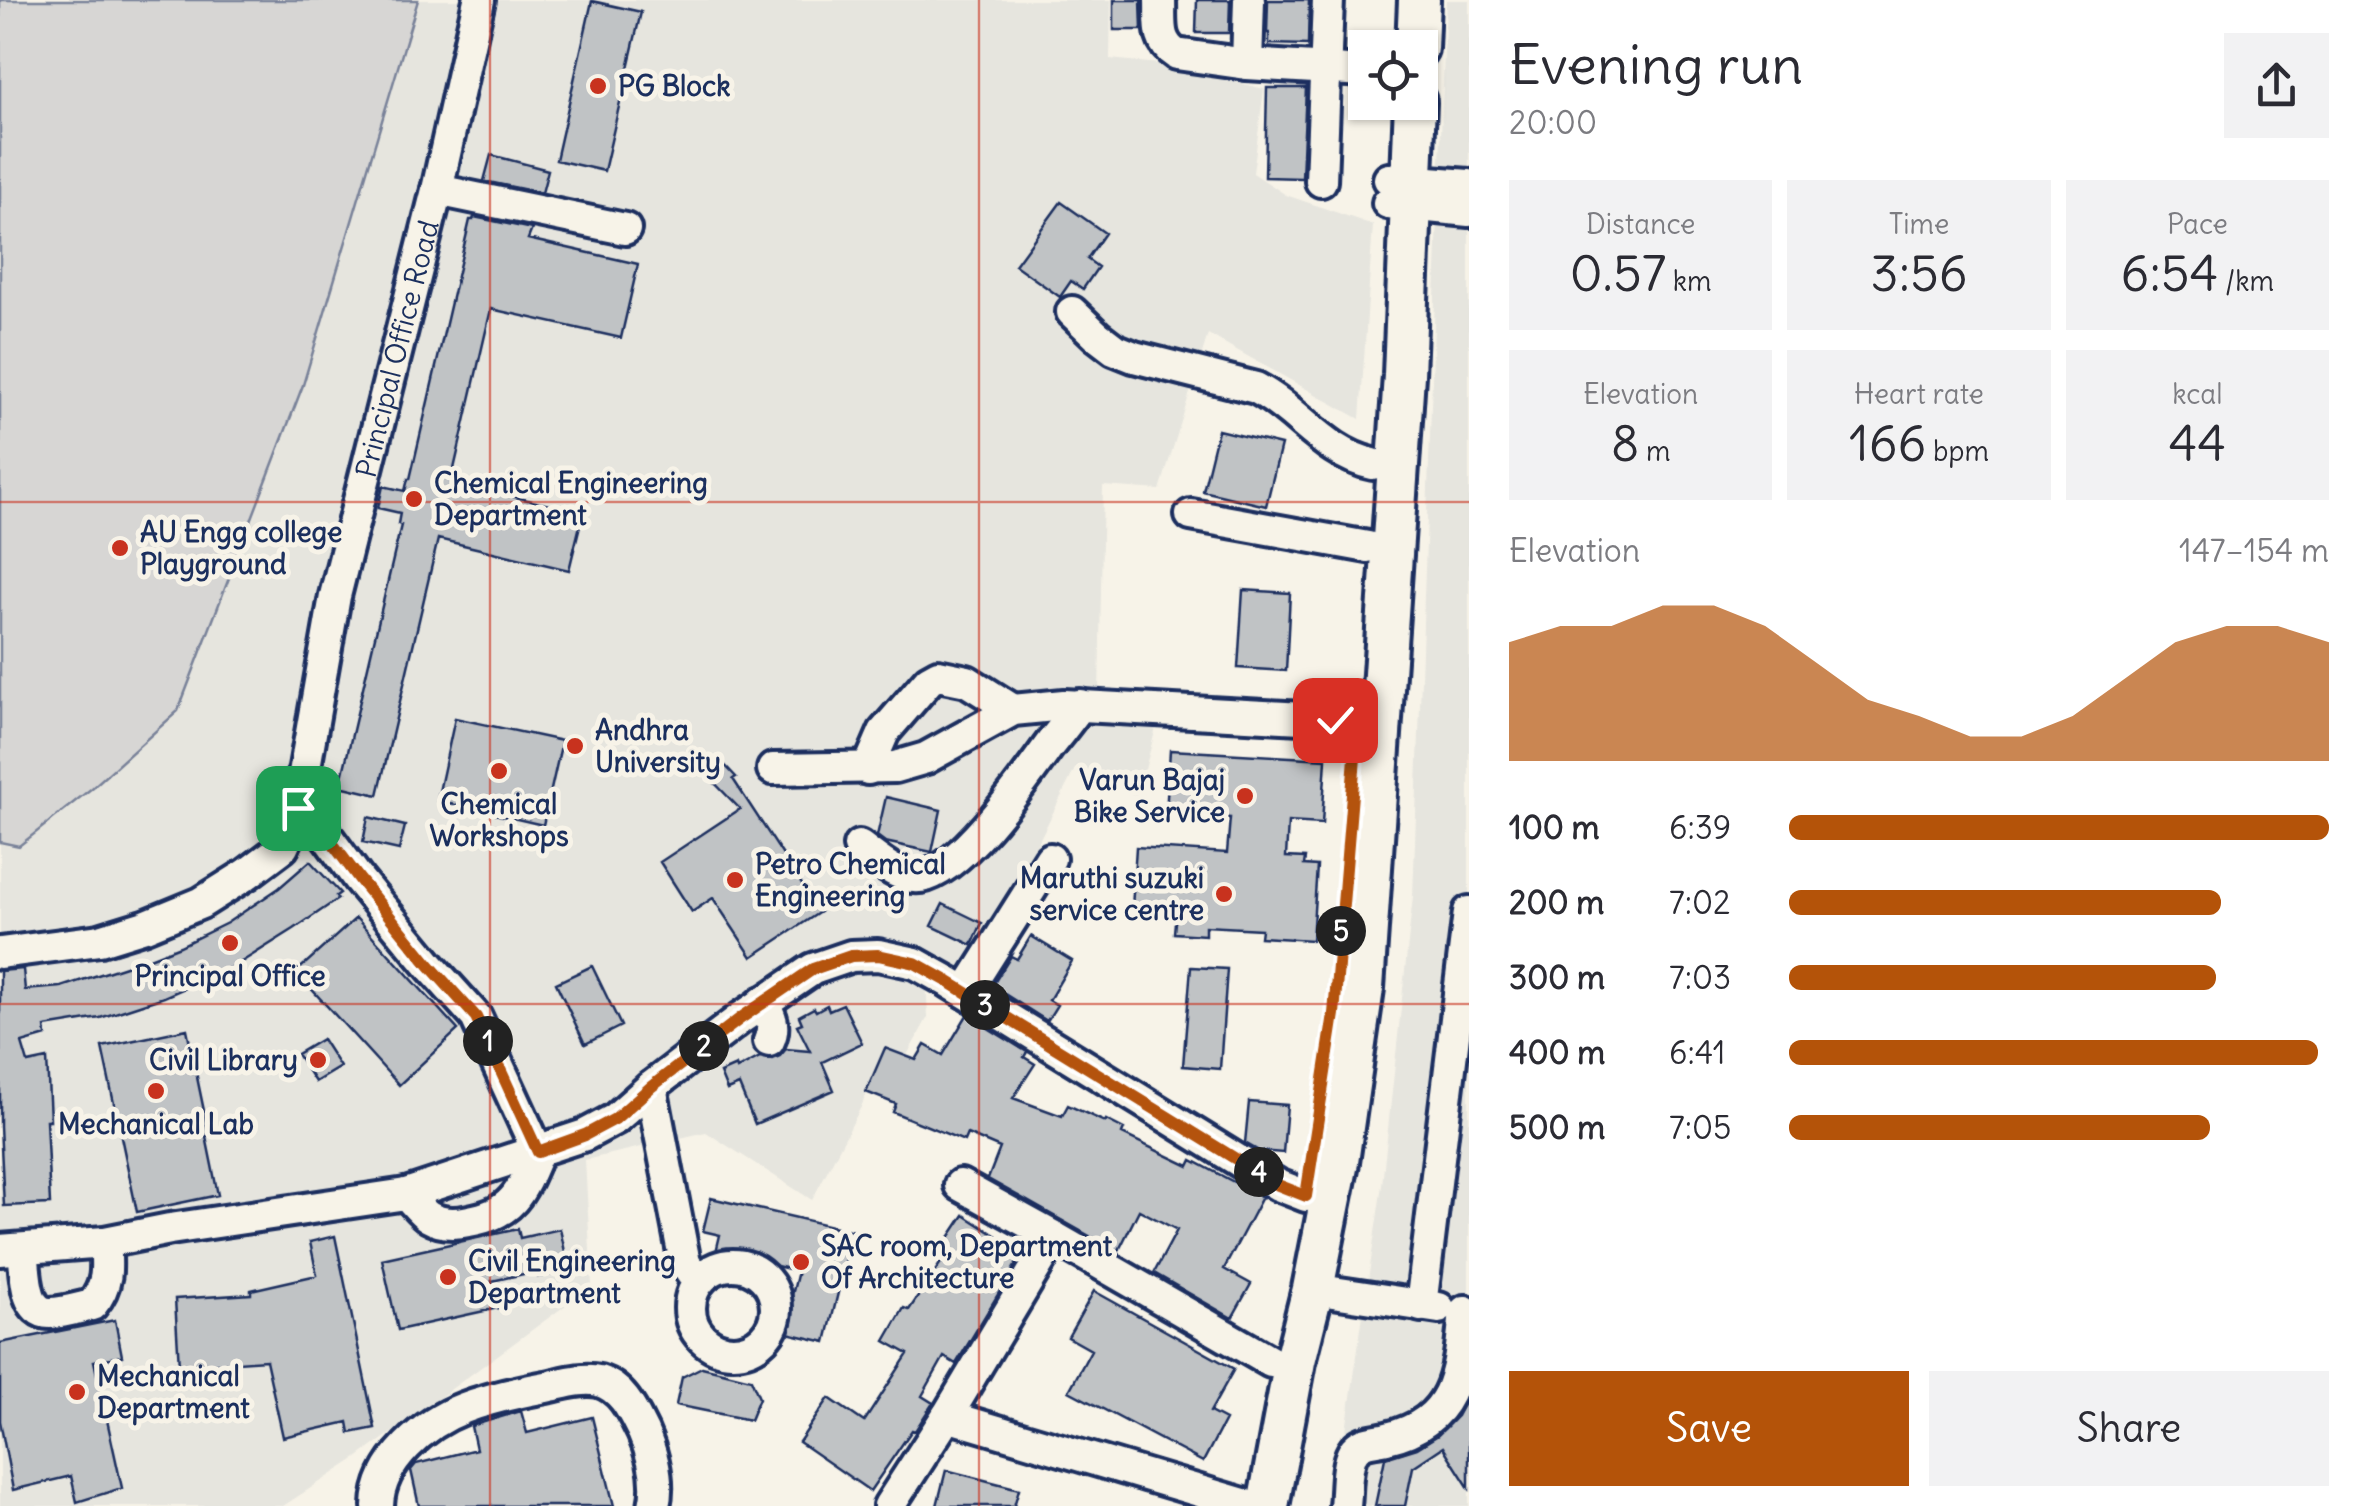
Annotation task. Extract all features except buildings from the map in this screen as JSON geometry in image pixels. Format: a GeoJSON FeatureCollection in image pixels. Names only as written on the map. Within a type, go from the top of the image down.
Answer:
{"type":"FeatureCollection","features":[{"type":"Feature","properties":{"kind":"main road"},"geometry":{"type":"LineString","coordinates":[[1395,30],[1396,0]]}},
{"type":"Feature","properties":{"kind":"main road"},"geometry":{"type":"LineString","coordinates":[[1417,30],[1418,0]]}},
{"type":"Feature","properties":{"kind":"main road"},"geometry":{"type":"LineString","coordinates":[[1252,1505],[1292,1379],[1313,1289],[1354,1070],[1363,988],[1404,375],[1394,120]]}},
{"type":"Feature","properties":{"kind":"main road"},"geometry":{"type":"LineString","coordinates":[[1252,1505],[1271,1362],[1306,1196],[1334,1014],[1358,721],[1373,464],[1400,192],[1411,120]]}},
{"type":"Feature","properties":{"kind":"street","name":"Principal Office Road"},"geometry":{"type":"LineString","coordinates":[[0,953],[100,940],[145,926],[201,903],[283,847],[296,819],[335,596],[437,190],[479,0]]}},
{"type":"Feature","properties":{"kind":"street"},"geometry":{"type":"LineString","coordinates":[[1160,0],[1161,39],[1176,54],[1247,64],[1348,70]]}},
{"type":"Feature","properties":{"kind":"street"},"geometry":{"type":"LineString","coordinates":[[1247,64],[1249,0]]}},
{"type":"Feature","properties":{"kind":"street"},"geometry":{"type":"LineString","coordinates":[[1321,180],[1328,0]]}},
{"type":"Feature","properties":{"kind":"street"},"geometry":{"type":"LineString","coordinates":[[1400,192],[1469,185]]}},
{"type":"Feature","properties":{"kind":"street"},"geometry":{"type":"LineString","coordinates":[[437,190],[624,229]]}},
{"type":"Feature","properties":{"kind":"street"},"geometry":{"type":"LineString","coordinates":[[1400,192],[1469,211]]}},
{"type":"Feature","properties":{"kind":"street"},"geometry":{"type":"LineString","coordinates":[[1072,312],[1105,342],[1134,357],[1256,388],[1272,396],[1342,454],[1373,464]]}},
{"type":"Feature","properties":{"kind":"street"},"geometry":{"type":"LineString","coordinates":[[1191,515],[1368,547]]}},
{"type":"Feature","properties":{"kind":"street"},"geometry":{"type":"LineString","coordinates":[[868,769],[884,732],[929,680],[938,675],[967,680],[1013,710]]}},
{"type":"Feature","properties":{"kind":"street"},"geometry":{"type":"LineString","coordinates":[[772,769],[895,767],[926,758],[1013,710],[1080,706],[1358,721]]}},
{"type":"Feature","properties":{"kind":"street"},"geometry":{"type":"LineString","coordinates":[[859,846],[904,874],[922,877],[944,866],[1008,804],[1080,706]]}},
{"type":"Feature","properties":{"kind":"street"},"geometry":{"type":"LineString","coordinates":[[300,796],[360,880],[476,1017],[538,1152],[522,1190],[500,1213],[452,1224],[430,1217],[406,1194]]}},
{"type":"Feature","properties":{"kind":"street"},"geometry":{"type":"LineString","coordinates":[[966,992],[1050,858]]}},
{"type":"Feature","properties":{"kind":"street"},"geometry":{"type":"LineString","coordinates":[[1421,1306],[1469,912]]}},
{"type":"Feature","properties":{"kind":"street"},"geometry":{"type":"LineString","coordinates":[[104,1242],[106,1284],[92,1305],[48,1314],[31,1303],[12,1250],[104,1242],[406,1194],[585,1135],[615,1119],[763,1002],[813,969],[851,956],[878,955],[915,963],[1278,1185],[1306,1196]]}},
{"type":"Feature","properties":{"kind":"street"},"geometry":{"type":"LineString","coordinates":[[763,1002],[774,1030],[769,1041]]}},
{"type":"Feature","properties":{"kind":"street"},"geometry":{"type":"LineString","coordinates":[[651,1087],[685,1263],[698,1282]]}},
{"type":"Feature","properties":{"kind":"street"},"geometry":{"type":"LineString","coordinates":[[960,1185],[1271,1362]]}},
{"type":"Feature","properties":{"kind":"street"},"geometry":{"type":"LineString","coordinates":[[889,1506],[948,1416],[1054,1237]]}},
{"type":"Feature","properties":{"kind":"street"},"geometry":{"type":"LineString","coordinates":[[1313,1289],[1467,1312],[1459,1368],[1451,1393],[1440,1410],[1418,1426],[1364,1442],[1353,1450],[1345,1506]]}},
{"type":"Feature","properties":{"kind":"street"},"geometry":{"type":"LineString","coordinates":[[378,1506],[385,1472],[403,1449],[427,1429],[462,1409],[516,1392],[580,1380],[600,1382],[616,1390],[631,1407],[650,1447],[658,1487],[654,1506]]}},
{"type":"Feature","properties":{"kind":"street"},"geometry":{"type":"LineString","coordinates":[[948,1416],[1252,1505]]}},
{"type":"Feature","properties":{"kind":"shaded area","name":"Andhra University"},"geometry":{"type":"Polygon","coordinates":[[[0,0],[1111,0],[1110,59],[1169,65],[1264,89],[1253,173],[1286,195],[1373,225],[1360,419],[1208,334],[1160,490],[1103,486],[1099,696],[1157,724],[1138,796],[1075,769],[970,978],[926,978],[928,1017],[906,1057],[885,1049],[861,1107],[812,1200],[706,1132],[585,1160],[592,1286],[357,1458],[283,1506],[0,1506],[0,0]]]}},
{"type":"Feature","properties":{"kind":"shaded area","name":"AU Engg college Playground"},"geometry":{"type":"Polygon","coordinates":[[[0,0],[418,0],[303,385],[178,711],[92,788],[19,846],[0,842],[0,0]]]}},
{"type":"Feature","properties":{"kind":"shaded area"},"geometry":{"type":"Polygon","coordinates":[[[1446,0],[1469,0],[1469,1506],[1335,1506],[1382,1185],[1413,896],[1446,0]]]}},
{"type":"Feature","properties":{"kind":"place","name":"PG Block"},"geometry":{"type":"Point","coordinates":[598,86]}},
{"type":"Feature","properties":{"kind":"place","name":"Chemical Engineering Department"},"geometry":{"type":"Point","coordinates":[414,499]}},
{"type":"Feature","properties":{"kind":"place","name":"AU Engg college Playground"},"geometry":{"type":"Point","coordinates":[120,548]}},
{"type":"Feature","properties":{"kind":"place","name":"Andhra University"},"geometry":{"type":"Point","coordinates":[575,746]}},
{"type":"Feature","properties":{"kind":"place","name":"Chemical Workshops"},"geometry":{"type":"Point","coordinates":[499,771]}},
{"type":"Feature","properties":{"kind":"place","name":"Varun Bajaj Bike Service"},"geometry":{"type":"Point","coordinates":[1245,796]}},
{"type":"Feature","properties":{"kind":"place","name":"Petro Chemical Engineering"},"geometry":{"type":"Point","coordinates":[735,880]}},
{"type":"Feature","properties":{"kind":"place","name":"Maruthi suzuki service centre"},"geometry":{"type":"Point","coordinates":[1224,894]}},
{"type":"Feature","properties":{"kind":"place","name":"Principal Office"},"geometry":{"type":"Point","coordinates":[230,943]}},
{"type":"Feature","properties":{"kind":"place","name":"Civil Library"},"geometry":{"type":"Point","coordinates":[318,1060]}},
{"type":"Feature","properties":{"kind":"place","name":"Mechanical Lab"},"geometry":{"type":"Point","coordinates":[156,1091]}},
{"type":"Feature","properties":{"kind":"place","name":"SAC room, Department Of Architecture"},"geometry":{"type":"Point","coordinates":[801,1262]}},
{"type":"Feature","properties":{"kind":"place","name":"Civil Engineering Department"},"geometry":{"type":"Point","coordinates":[448,1277]}},
{"type":"Feature","properties":{"kind":"place","name":"Mechanical Department"},"geometry":{"type":"Point","coordinates":[77,1392]}},
{"type":"Feature","properties":{"kind":"route"},"geometry":{"type":"LineString","coordinates":[[298,808],[300,796],[383,910],[476,1017],[538,1152],[615,1119],[741,1018],[813,969],[851,956],[878,955],[915,963],[949,982],[1278,1185],[1306,1196],[1334,1014],[1358,721],[1335,720]]}}]}
